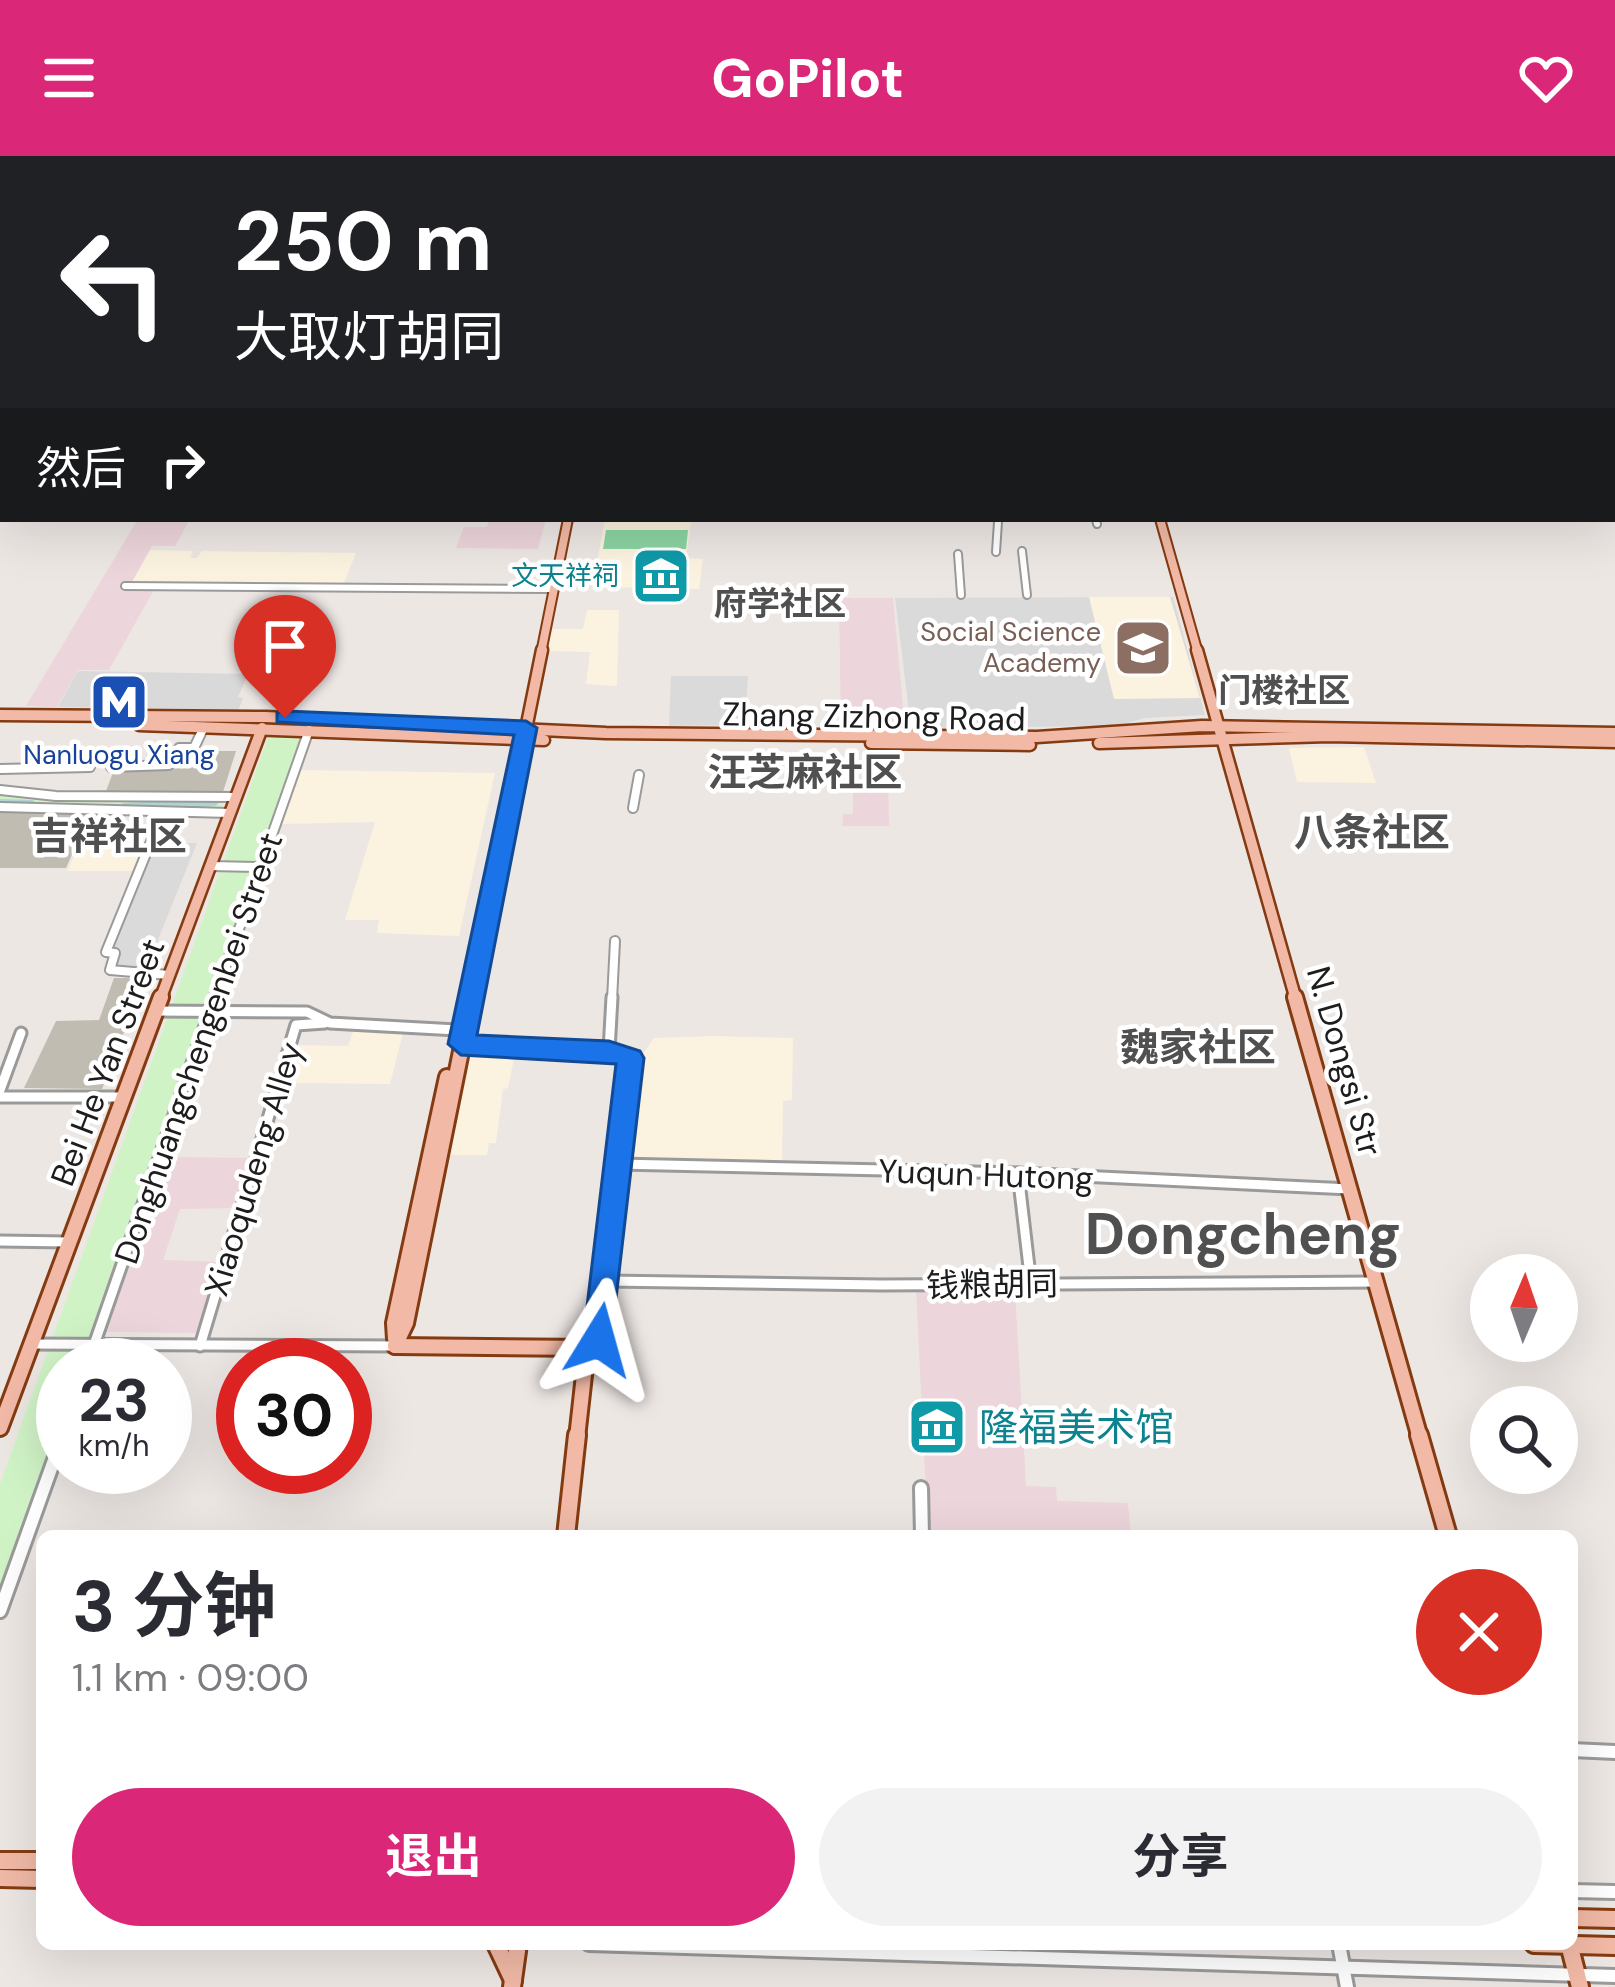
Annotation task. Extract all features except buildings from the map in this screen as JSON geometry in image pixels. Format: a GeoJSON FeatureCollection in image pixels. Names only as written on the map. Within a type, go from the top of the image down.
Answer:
{"type":"FeatureCollection","features":[{"type":"Feature","properties":{"kind":"main road"},"geometry":{"type":"LineString","coordinates":[[395,1346],[406,1323],[564,522]]}},
{"type":"Feature","properties":{"kind":"main road","name":"N. Dongsi Str"},"geometry":{"type":"LineString","coordinates":[[1161,522],[1225,732],[1446,1530]]}},
{"type":"Feature","properties":{"kind":"main road"},"geometry":{"type":"LineString","coordinates":[[0,718],[264,722],[522,734]]}},
{"type":"Feature","properties":{"kind":"main road"},"geometry":{"type":"LineString","coordinates":[[0,718],[204,727],[264,722],[309,730],[522,734]]}},
{"type":"Feature","properties":{"kind":"main road","name":"Bei He Yan Street"},"geometry":{"type":"LineString","coordinates":[[0,1428],[264,722]]}},
{"type":"Feature","properties":{"kind":"main road","name":"Zhang Zizhong Road"},"geometry":{"type":"LineString","coordinates":[[522,734],[1039,745],[1225,732],[1615,738]]}},
{"type":"Feature","properties":{"kind":"main road"},"geometry":{"type":"LineString","coordinates":[[395,1346],[394,1323],[522,734]]}},
{"type":"Feature","properties":{"kind":"main road"},"geometry":{"type":"LineString","coordinates":[[395,1346],[587,1348],[567,1530]]}},
{"type":"Feature","properties":{"kind":"main road"},"geometry":{"type":"LineString","coordinates":[[0,1861],[36,1861]]}},
{"type":"Feature","properties":{"kind":"main road"},"geometry":{"type":"LineString","coordinates":[[0,1878],[36,1879]]}},
{"type":"Feature","properties":{"kind":"main road"},"geometry":{"type":"LineString","coordinates":[[1578,1918],[1615,1919]]}},
{"type":"Feature","properties":{"kind":"main road"},"geometry":{"type":"LineString","coordinates":[[1578,1944],[1615,1946]]}},
{"type":"Feature","properties":{"kind":"main road"},"geometry":{"type":"LineString","coordinates":[[499,1950],[513,1984]]}},
{"type":"Feature","properties":{"kind":"main road"},"geometry":{"type":"LineString","coordinates":[[513,1984],[517,1950]]}},
{"type":"Feature","properties":{"kind":"main road"},"geometry":{"type":"LineString","coordinates":[[1570,1950],[1578,1981]]}},
{"type":"Feature","properties":{"kind":"street"},"geometry":{"type":"LineString","coordinates":[[996,552],[998,522]]}},
{"type":"Feature","properties":{"kind":"street"},"geometry":{"type":"LineString","coordinates":[[1022,551],[1028,595]]}},
{"type":"Feature","properties":{"kind":"street"},"geometry":{"type":"LineString","coordinates":[[958,554],[961,595]]}},
{"type":"Feature","properties":{"kind":"street"},"geometry":{"type":"LineString","coordinates":[[124,586],[550,589]]}},
{"type":"Feature","properties":{"kind":"street"},"geometry":{"type":"LineString","coordinates":[[111,767],[169,765],[179,748],[194,748],[204,727]]}},
{"type":"Feature","properties":{"kind":"street","name":"Donghuangchengenbei Street"},"geometry":{"type":"LineString","coordinates":[[97,1338],[309,730]]}},
{"type":"Feature","properties":{"kind":"street"},"geometry":{"type":"LineString","coordinates":[[0,769],[90,767]]}},
{"type":"Feature","properties":{"kind":"street"},"geometry":{"type":"LineString","coordinates":[[633,808],[639,775]]}},
{"type":"Feature","properties":{"kind":"street"},"geometry":{"type":"LineString","coordinates":[[0,790],[56,796],[236,797]]}},
{"type":"Feature","properties":{"kind":"street"},"geometry":{"type":"LineString","coordinates":[[48,810],[56,796]]}},
{"type":"Feature","properties":{"kind":"street"},"geometry":{"type":"LineString","coordinates":[[0,807],[230,813]]}},
{"type":"Feature","properties":{"kind":"street"},"geometry":{"type":"LineString","coordinates":[[163,812],[106,952],[116,952],[110,970],[169,975]]}},
{"type":"Feature","properties":{"kind":"street"},"geometry":{"type":"LineString","coordinates":[[210,866],[261,867]]}},
{"type":"Feature","properties":{"kind":"street"},"geometry":{"type":"LineString","coordinates":[[609,1051],[615,941]]}},
{"type":"Feature","properties":{"kind":"street"},"geometry":{"type":"LineString","coordinates":[[155,1011],[307,1012],[330,1023],[457,1030],[461,1044],[609,1051],[630,1058],[599,1340],[587,1348]]}},
{"type":"Feature","properties":{"kind":"street","name":"Xiaoqudeng Alley"},"geometry":{"type":"LineString","coordinates":[[200,1346],[296,1025],[330,1023]]}},
{"type":"Feature","properties":{"kind":"street"},"geometry":{"type":"LineString","coordinates":[[22,1034],[0,1093],[123,1097]]}},
{"type":"Feature","properties":{"kind":"street","name":"Yuqun Hutong"},"geometry":{"type":"LineString","coordinates":[[618,1164],[1018,1173],[1353,1189]]}},
{"type":"Feature","properties":{"kind":"street"},"geometry":{"type":"LineString","coordinates":[[1018,1173],[1031,1284]]}},
{"type":"Feature","properties":{"kind":"street"},"geometry":{"type":"LineString","coordinates":[[0,1241],[68,1242]]}},
{"type":"Feature","properties":{"kind":"street","name":"钱粮胡同"},"geometry":{"type":"LineString","coordinates":[[607,1281],[1378,1282]]}},
{"type":"Feature","properties":{"kind":"street"},"geometry":{"type":"LineString","coordinates":[[31,1344],[36,1344]]}},
{"type":"Feature","properties":{"kind":"street"},"geometry":{"type":"LineString","coordinates":[[192,1346],[395,1346]]}},
{"type":"Feature","properties":{"kind":"street"},"geometry":{"type":"LineString","coordinates":[[921,1488],[922,1530]]}},
{"type":"Feature","properties":{"kind":"street"},"geometry":{"type":"LineString","coordinates":[[0,1611],[42,1494]]}},
{"type":"Feature","properties":{"kind":"street"},"geometry":{"type":"LineString","coordinates":[[1578,1750],[1615,1752]]}},
{"type":"Feature","properties":{"kind":"street"},"geometry":{"type":"LineString","coordinates":[[1578,1891],[1615,1892]]}},
{"type":"Feature","properties":{"kind":"street"},"geometry":{"type":"LineString","coordinates":[[786,1950],[1343,1967],[1578,1981],[1615,1976]]}},
{"type":"Feature","properties":{"kind":"street"},"geometry":{"type":"LineString","coordinates":[[1340,1950],[1347,1987]]}},
{"type":"Feature","properties":{"kind":"shaded area"},"geometry":{"type":"Polygon","coordinates":[[[136,522],[188,522],[175,546],[152,546],[130,586],[155,588],[109,670],[78,670],[57,707],[26,706],[136,522]]]}},
{"type":"Feature","properties":{"kind":"shaded area"},"geometry":{"type":"Polygon","coordinates":[[[488,522],[545,522],[538,549],[456,548],[464,527],[487,527],[488,522]]]}},
{"type":"Feature","properties":{"kind":"shaded area"},"geometry":{"type":"Polygon","coordinates":[[[605,522],[691,522],[686,558],[703,559],[699,589],[665,589],[668,566],[659,565],[653,588],[592,587],[605,522]]]}},
{"type":"Feature","properties":{"kind":"shaded area"},"geometry":{"type":"Polygon","coordinates":[[[150,550],[193,551],[190,558],[202,551],[356,553],[343,585],[132,582],[150,550]]]}},
{"type":"Feature","properties":{"kind":"shaded area","name":"Social Science Academy"},"geometry":{"type":"Polygon","coordinates":[[[1089,597],[1170,597],[1200,698],[1114,699],[1089,597]]]}},
{"type":"Feature","properties":{"kind":"shaded area"},"geometry":{"type":"Polygon","coordinates":[[[1173,597],[1205,715],[1145,718],[1117,726],[911,728],[895,598],[1173,597]]]}},
{"type":"Feature","properties":{"kind":"shaded area"},"geometry":{"type":"Polygon","coordinates":[[[839,598],[893,598],[905,728],[841,728],[839,598]]]}},
{"type":"Feature","properties":{"kind":"shaded area"},"geometry":{"type":"Polygon","coordinates":[[[587,610],[619,610],[617,686],[586,684],[590,652],[546,651],[551,629],[583,629],[587,610]]]}},
{"type":"Feature","properties":{"kind":"shaded area"},"geometry":{"type":"Polygon","coordinates":[[[78,671],[248,674],[238,697],[243,698],[238,711],[58,707],[78,671]]]}},
{"type":"Feature","properties":{"kind":"shaded area"},"geometry":{"type":"Polygon","coordinates":[[[671,676],[748,676],[745,725],[669,726],[671,676]]]}},
{"type":"Feature","properties":{"kind":"shaded area"},"geometry":{"type":"Polygon","coordinates":[[[1364,747],[1376,783],[1297,782],[1289,748],[1364,747]]]}},
{"type":"Feature","properties":{"kind":"shaded area"},"geometry":{"type":"Polygon","coordinates":[[[181,751],[236,751],[223,792],[106,791],[114,770],[171,769],[181,751]]]}},
{"type":"Feature","properties":{"kind":"shaded area"},"geometry":{"type":"Polygon","coordinates":[[[300,770],[495,773],[459,936],[377,933],[379,920],[345,920],[375,822],[281,824],[300,770]]]}},
{"type":"Feature","properties":{"kind":"shaded area"},"geometry":{"type":"Polygon","coordinates":[[[853,780],[888,780],[889,826],[842,826],[843,814],[853,814],[853,780]]]}},
{"type":"Feature","properties":{"kind":"shaded area"},"geometry":{"type":"Polygon","coordinates":[[[0,811],[90,814],[66,868],[0,868],[0,811]]]}},
{"type":"Feature","properties":{"kind":"shaded area"},"geometry":{"type":"Polygon","coordinates":[[[85,832],[151,832],[134,871],[67,871],[85,832]]]}},
{"type":"Feature","properties":{"kind":"shaded area"},"geometry":{"type":"Polygon","coordinates":[[[150,843],[197,843],[147,967],[116,967],[119,952],[110,947],[140,882],[136,876],[150,843]]]}},
{"type":"Feature","properties":{"kind":"shaded area"},"geometry":{"type":"Polygon","coordinates":[[[114,978],[145,978],[102,1089],[24,1088],[56,1021],[99,1020],[114,978]]]}},
{"type":"Feature","properties":{"kind":"shaded area"},"geometry":{"type":"Polygon","coordinates":[[[354,1029],[404,1029],[390,1084],[285,1083],[296,1045],[348,1046],[354,1029]]]}},
{"type":"Feature","properties":{"kind":"shaded area"},"geometry":{"type":"Polygon","coordinates":[[[654,1038],[793,1038],[792,1100],[783,1101],[782,1164],[629,1159],[640,1058],[654,1038]]]}},
{"type":"Feature","properties":{"kind":"shaded area"},"geometry":{"type":"Polygon","coordinates":[[[469,1047],[516,1049],[508,1088],[503,1089],[496,1143],[489,1143],[487,1155],[447,1155],[469,1047]]]}},
{"type":"Feature","properties":{"kind":"shaded area"},"geometry":{"type":"Polygon","coordinates":[[[168,1157],[252,1158],[235,1208],[180,1209],[163,1260],[223,1262],[201,1333],[106,1332],[168,1157]]]}},
{"type":"Feature","properties":{"kind":"shaded area"},"geometry":{"type":"Polygon","coordinates":[[[916,1289],[1015,1290],[1026,1486],[1056,1487],[1057,1501],[1128,1503],[1130,1530],[928,1530],[916,1289]]]}},
{"type":"Feature","properties":{"kind":"green space"},"geometry":{"type":"Polygon","coordinates":[[[606,530],[688,530],[686,549],[603,549],[606,530]]]}},
{"type":"Feature","properties":{"kind":"green space"},"geometry":{"type":"Polygon","coordinates":[[[269,735],[301,739],[90,1338],[52,1338],[269,735]]]}},
{"type":"Feature","properties":{"kind":"green space"},"geometry":{"type":"Polygon","coordinates":[[[0,795],[224,799],[219,811],[0,806],[0,795]]]}},
{"type":"Feature","properties":{"kind":"green space"},"geometry":{"type":"Polygon","coordinates":[[[36,1384],[36,1490],[0,1592],[0,1484],[36,1384]]]}},
{"type":"Feature","properties":{"kind":"waterway"},"geometry":{"type":"LineString","coordinates":[[125,807],[214,802]]}},
{"type":"Feature","properties":{"kind":"waterway"},"geometry":{"type":"LineString","coordinates":[[0,803],[31,804]]}},
{"type":"Feature","properties":{"kind":"place","name":"文天祥祠"},"geometry":{"type":"Point","coordinates":[661,576]}},
{"type":"Feature","properties":{"kind":"place","name":"Social Science Academy"},"geometry":{"type":"Point","coordinates":[1143,648]}},
{"type":"Feature","properties":{"kind":"place","name":"Nanluogu Xiang"},"geometry":{"type":"Point","coordinates":[119,702]}},
{"type":"Feature","properties":{"kind":"place","name":"隆福美术馆"},"geometry":{"type":"Point","coordinates":[937,1427]}},
{"type":"Feature","properties":{"kind":"district","name":"府学社区"},"geometry":{"type":"Point","coordinates":[780,603]}},
{"type":"Feature","properties":{"kind":"district","name":"门楼社区"},"geometry":{"type":"Point","coordinates":[1284,690]}},
{"type":"Feature","properties":{"kind":"district","name":"汪芝麻社区"},"geometry":{"type":"Point","coordinates":[805,772]}},
{"type":"Feature","properties":{"kind":"district","name":"八条社区"},"geometry":{"type":"Point","coordinates":[1372,832]}},
{"type":"Feature","properties":{"kind":"district","name":"吉祥社区"},"geometry":{"type":"Point","coordinates":[109,836]}},
{"type":"Feature","properties":{"kind":"district","name":"魏家社区"},"geometry":{"type":"Point","coordinates":[1198,1047]}},
{"type":"Feature","properties":{"kind":"district","name":"Dongcheng"},"geometry":{"type":"Point","coordinates":[1243,1234]}},
{"type":"Feature","properties":{"kind":"route"},"geometry":{"type":"LineString","coordinates":[[285,718],[526,728],[461,1044],[609,1051],[630,1058],[599,1340]]}}]}
